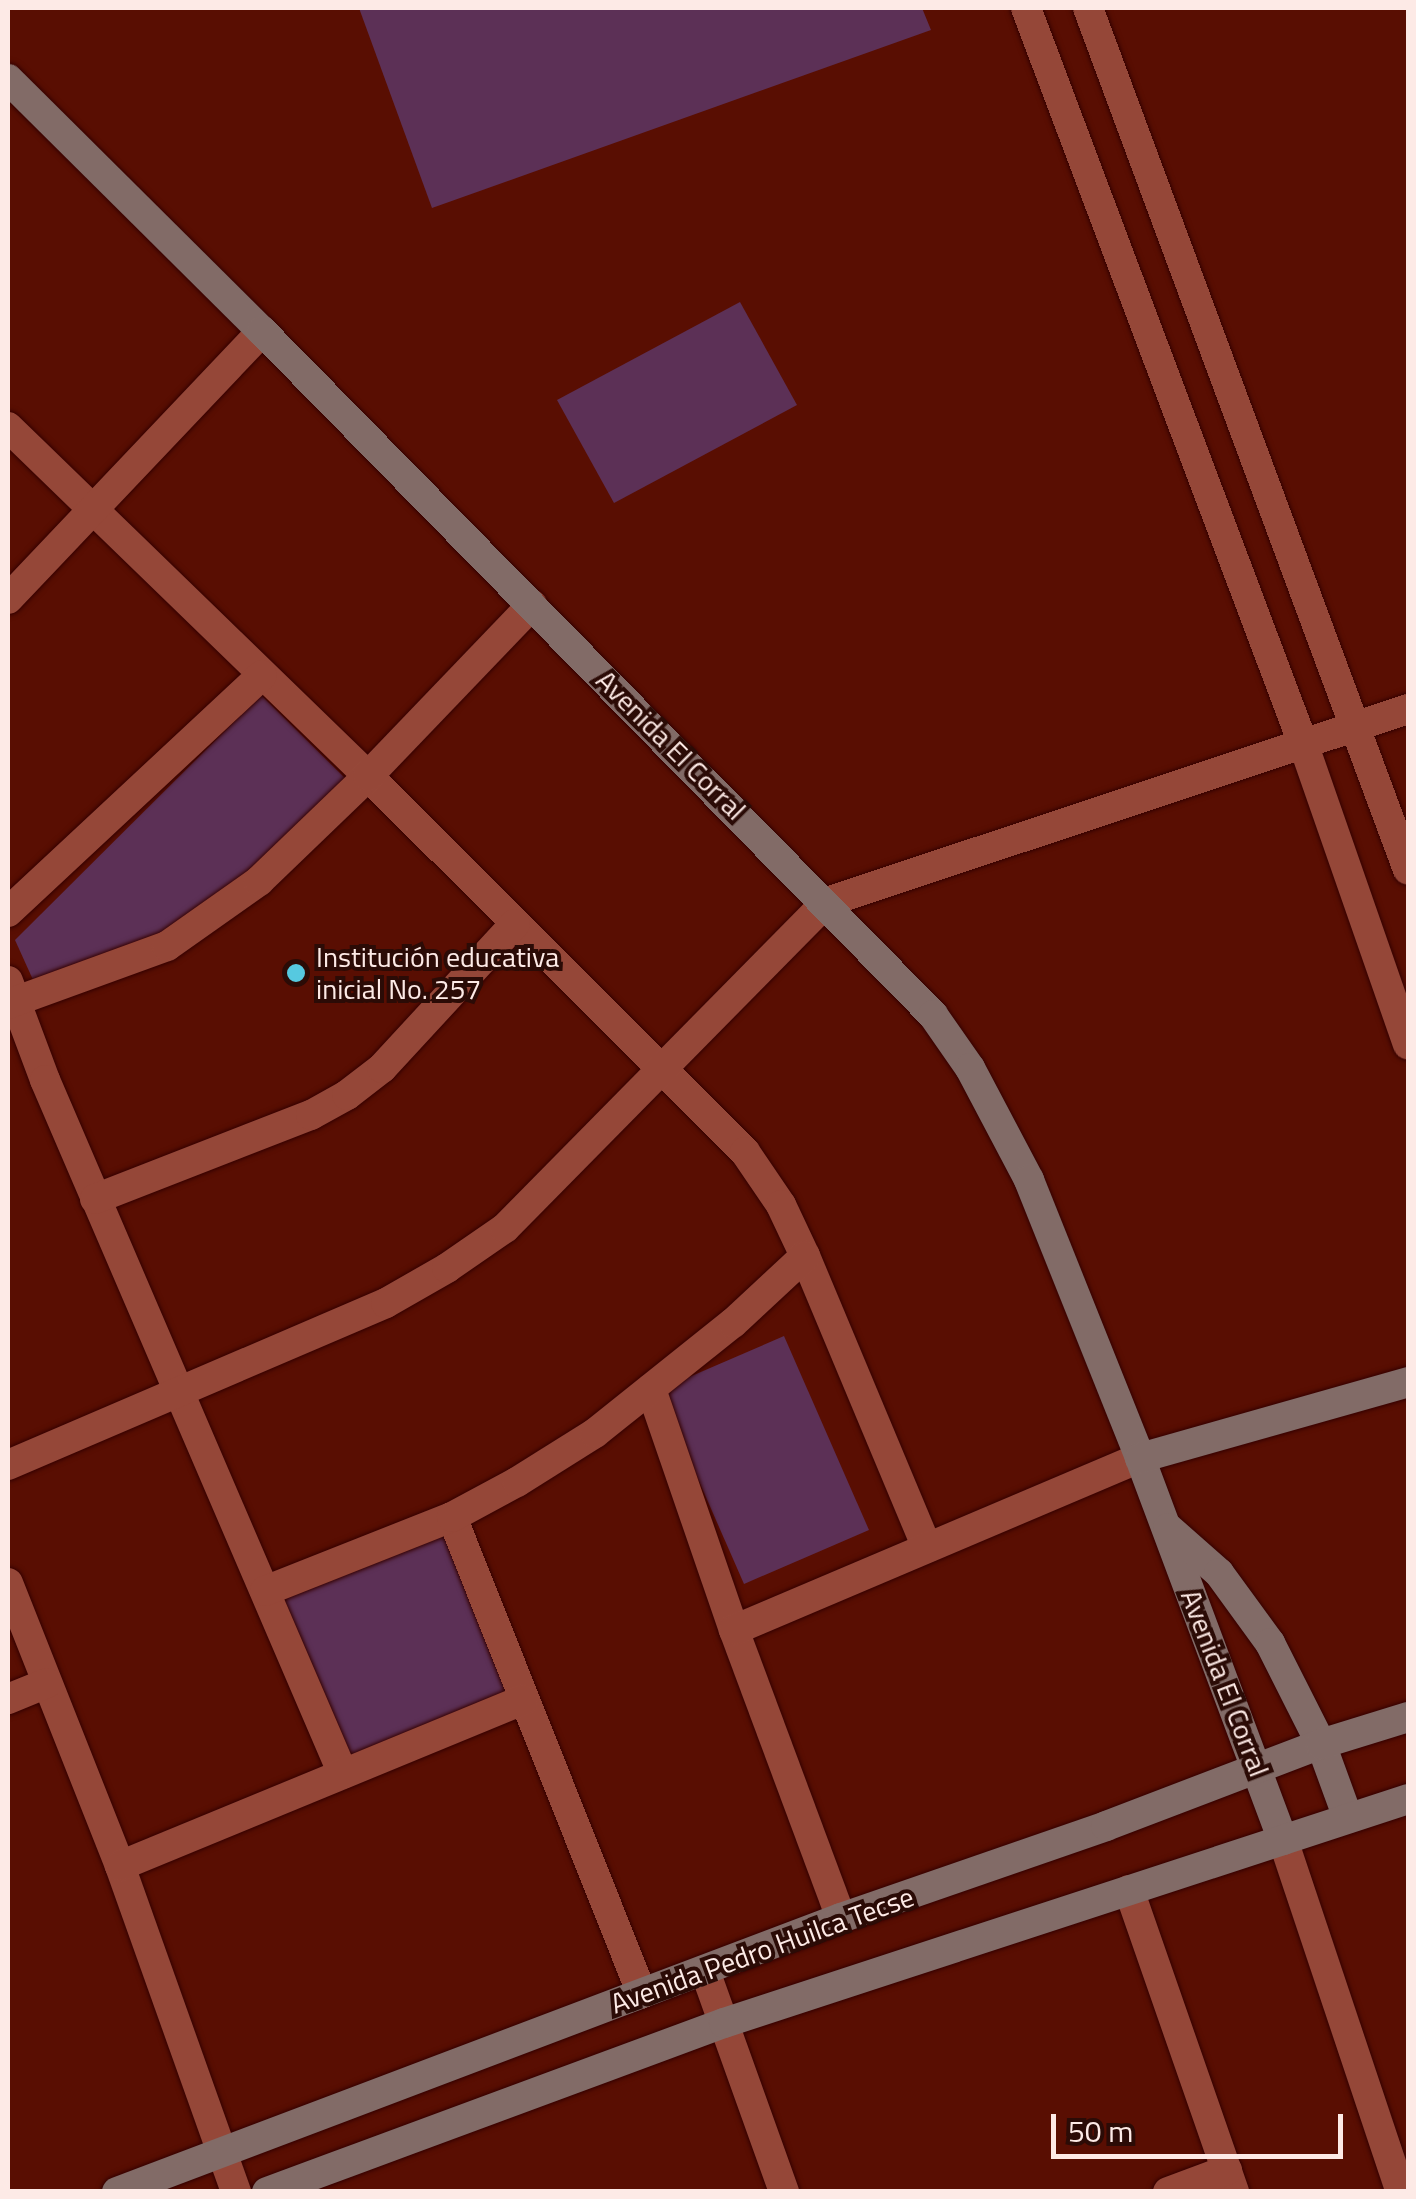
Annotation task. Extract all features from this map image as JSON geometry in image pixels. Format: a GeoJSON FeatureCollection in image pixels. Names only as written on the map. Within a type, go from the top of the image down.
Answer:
{"type":"FeatureCollection","features":[{"type":"Feature","properties":{"kind":"street"},"geometry":{"type":"LineString","coordinates":[[1028,8],[1304,746],[1408,1044]]}},
{"type":"Feature","properties":{"kind":"street"},"geometry":{"type":"LineString","coordinates":[[1088,8],[1408,870]]}},
{"type":"Feature","properties":{"kind":"street","name":"Avenida El Corral"},"geometry":{"type":"LineString","coordinates":[[8,79],[827,902],[933,1014],[970,1068],[1030,1180],[1140,1458],[1283,1840]]}},
{"type":"Feature","properties":{"kind":"street"},"geometry":{"type":"LineString","coordinates":[[8,599],[262,331]]}},
{"type":"Feature","properties":{"kind":"street"},"geometry":{"type":"LineString","coordinates":[[8,427],[368,776],[745,1152],[780,1205],[805,1256],[927,1548]]}},
{"type":"Feature","properties":{"kind":"street"},"geometry":{"type":"LineString","coordinates":[[343,1774],[11,995],[167,946],[259,881],[368,776],[532,605]]}},
{"type":"Feature","properties":{"kind":"street"},"geometry":{"type":"LineString","coordinates":[[8,912],[26,890],[262,675]]}},
{"type":"Feature","properties":{"kind":"street"},"geometry":{"type":"LineString","coordinates":[[8,1465],[386,1304],[447,1268],[505,1228],[827,902],[1408,709]]}},
{"type":"Feature","properties":{"kind":"street"},"geometry":{"type":"LineString","coordinates":[[95,1198],[311,1115],[347,1095],[382,1068],[515,924]]}},
{"type":"Feature","properties":{"kind":"street"},"geometry":{"type":"LineString","coordinates":[[265,1591],[452,1517],[595,1433],[733,1324],[805,1256]]}},
{"type":"Feature","properties":{"kind":"street"},"geometry":{"type":"LineString","coordinates":[[734,1630],[1140,1458],[1408,1382]]}},
{"type":"Feature","properties":{"kind":"street"},"geometry":{"type":"LineString","coordinates":[[651,1389],[734,1630],[841,1918]]}},
{"type":"Feature","properties":{"kind":"street"},"geometry":{"type":"LineString","coordinates":[[452,1517],[642,1994]]}},
{"type":"Feature","properties":{"kind":"street","name":"Avenida El Corral"},"geometry":{"type":"LineString","coordinates":[[1166,1526],[1219,1572],[1270,1644],[1321,1744],[1348,1818]]}},
{"type":"Feature","properties":{"kind":"street"},"geometry":{"type":"LineString","coordinates":[[8,1583],[120,1866],[236,2192]]}},
{"type":"Feature","properties":{"kind":"street"},"geometry":{"type":"LineString","coordinates":[[8,1699],[48,1683]]}},
{"type":"Feature","properties":{"kind":"street"},"geometry":{"type":"LineString","coordinates":[[120,1866],[523,1700]]}},
{"type":"Feature","properties":{"kind":"street","name":"Avenida Pedro Huilca Tecse"},"geometry":{"type":"LineString","coordinates":[[118,2192],[841,1918],[1321,1744],[1408,1717]]}},
{"type":"Feature","properties":{"kind":"street","name":"Avenida Pedro Huilca Tecse"},"geometry":{"type":"LineString","coordinates":[[267,2192],[724,2023],[1408,1800]]}},
{"type":"Feature","properties":{"kind":"street"},"geometry":{"type":"LineString","coordinates":[[1283,1840],[1398,2145],[1401,2192]]}},
{"type":"Feature","properties":{"kind":"street"},"geometry":{"type":"LineString","coordinates":[[1129,1890],[1230,2181],[1168,2192]]}},
{"type":"Feature","properties":{"kind":"street"},"geometry":{"type":"LineString","coordinates":[[705,1970],[784,2192]]}},
{"type":"Feature","properties":{"kind":"shaded area"},"geometry":{"type":"Polygon","coordinates":[[[359,8],[922,8],[931,30],[432,208],[359,8]]]}},
{"type":"Feature","properties":{"kind":"shaded area"},"geometry":{"type":"Polygon","coordinates":[[[740,302],[797,405],[614,503],[557,400],[740,302]]]}},
{"type":"Feature","properties":{"kind":"shaded area"},"geometry":{"type":"Polygon","coordinates":[[[261,695],[346,779],[249,874],[159,939],[34,982],[15,940],[261,695]]]}},
{"type":"Feature","properties":{"kind":"shaded area"},"geometry":{"type":"Polygon","coordinates":[[[784,1336],[869,1530],[744,1584],[659,1390],[784,1336]]]}},
{"type":"Feature","properties":{"kind":"shaded area"},"geometry":{"type":"Polygon","coordinates":[[[449,1532],[512,1694],[348,1761],[279,1597],[449,1532]]]}},
{"type":"Feature","properties":{"kind":"place","name":"Institución educativa inicial No. 257"},"geometry":{"type":"Point","coordinates":[296,973]}}]}
